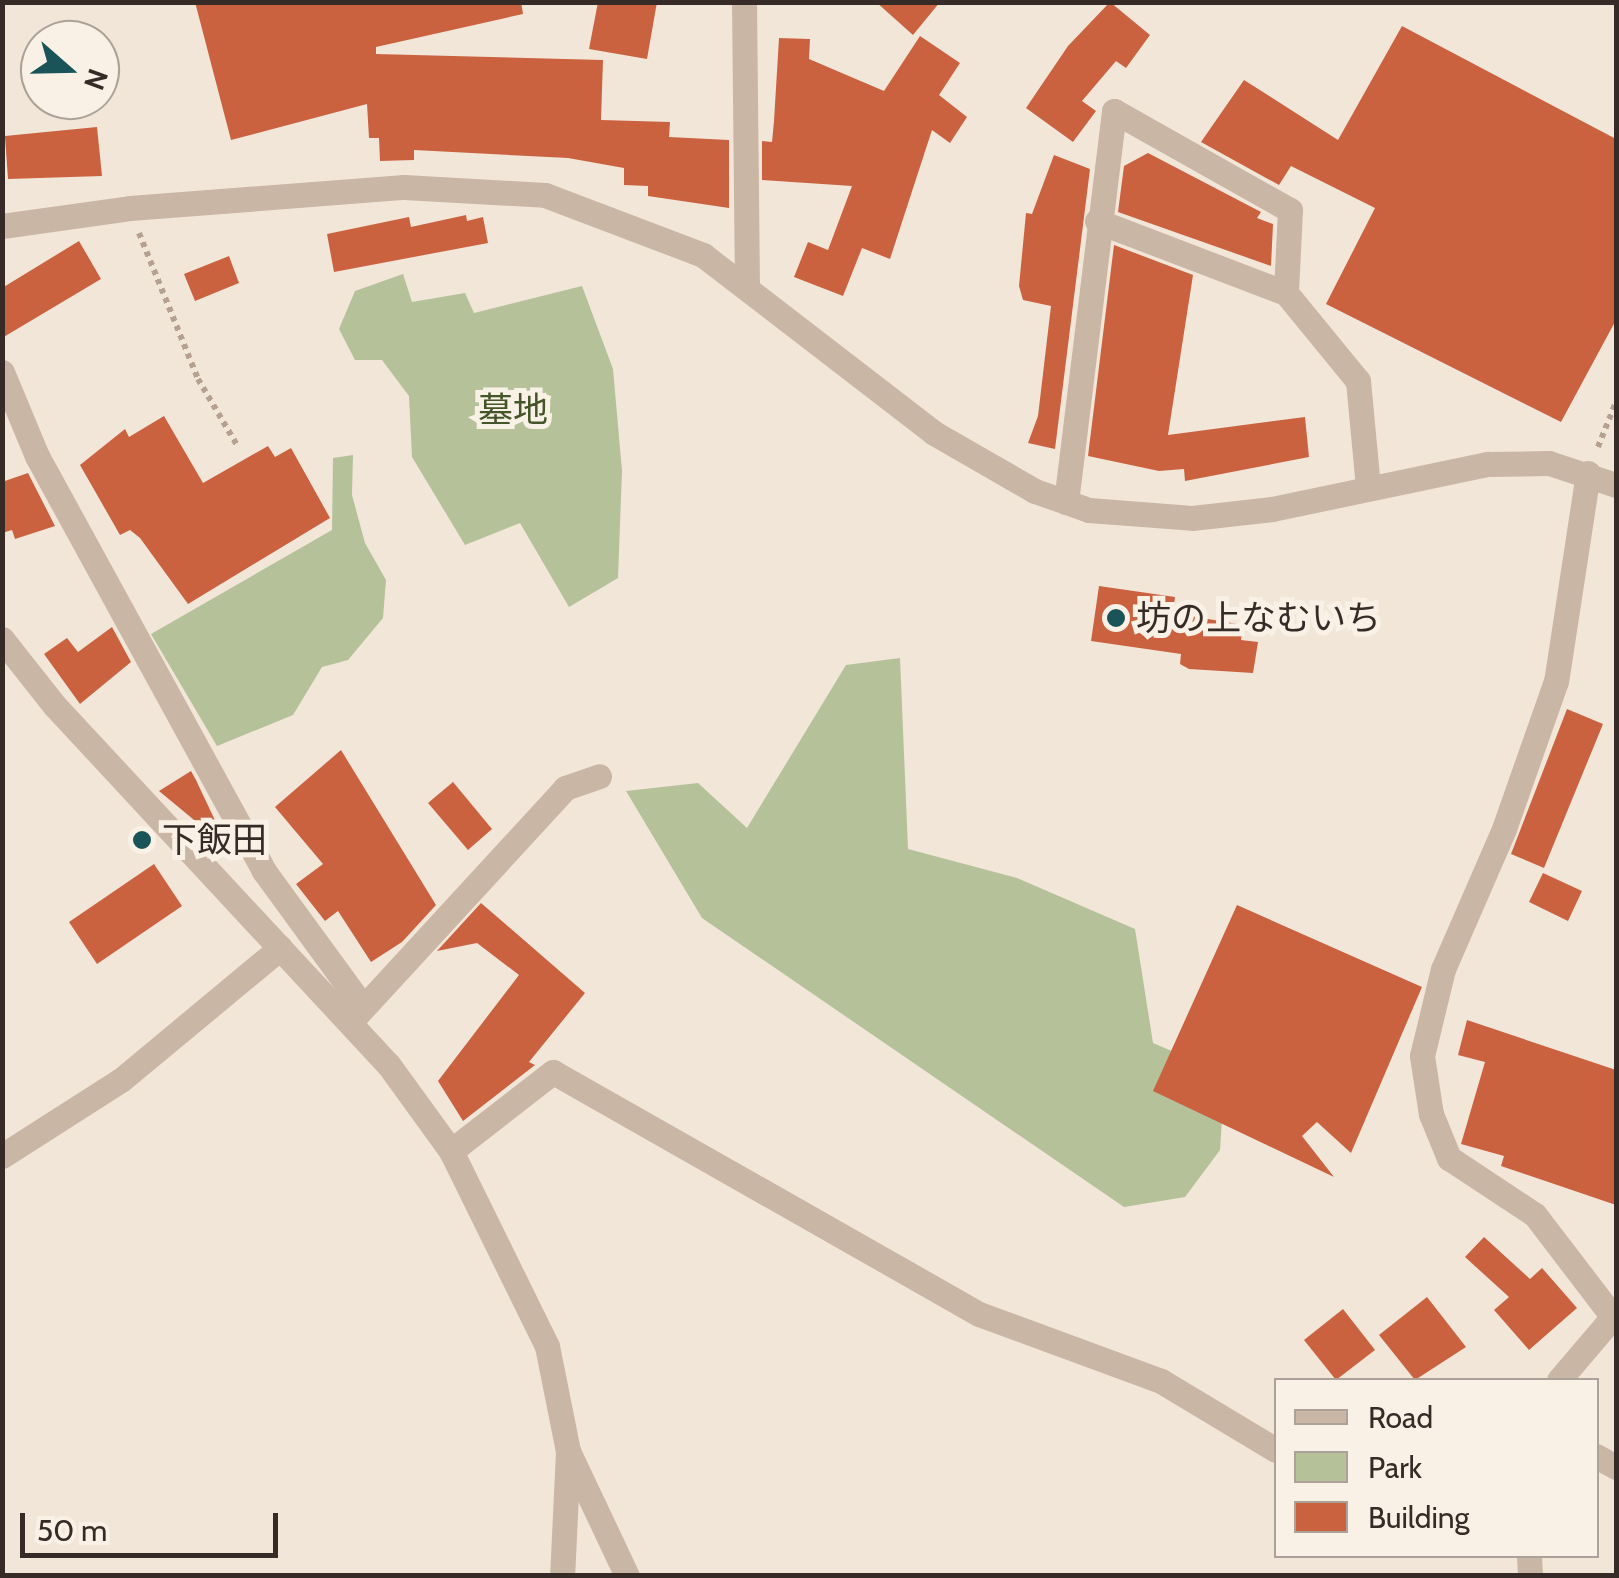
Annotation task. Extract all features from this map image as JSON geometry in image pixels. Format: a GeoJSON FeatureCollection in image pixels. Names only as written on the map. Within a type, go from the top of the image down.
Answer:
{"type":"FeatureCollection","features":[{"type":"Feature","properties":{"kind":"street"},"geometry":{"type":"LineString","coordinates":[[744,2],[747,285]]}},
{"type":"Feature","properties":{"kind":"street"},"geometry":{"type":"LineString","coordinates":[[1066,502],[1097,221],[1114,111],[1290,210],[1286,292]]}},
{"type":"Feature","properties":{"kind":"street"},"geometry":{"type":"LineString","coordinates":[[2,226],[130,208],[449,186],[544,194],[662,234],[747,285],[934,433],[1034,491],[1066,502],[1127,516],[1192,518],[1272,509],[1488,464],[1549,464],[1616,484]]}},
{"type":"Feature","properties":{"kind":"street"},"geometry":{"type":"LineString","coordinates":[[1097,221],[1286,292],[1358,381],[1368,486]]}},
{"type":"Feature","properties":{"kind":"street"},"geometry":{"type":"LineString","coordinates":[[2,372],[37,456],[264,871],[388,1064],[451,1151],[548,1346],[568,1451],[562,1576]]}},
{"type":"Feature","properties":{"kind":"street"},"geometry":{"type":"LineString","coordinates":[[1561,1378],[1615,1315],[1536,1215],[1449,1158],[1431,1114],[1422,1056],[1443,970],[1504,830],[1556,681],[1588,473]]}},
{"type":"Feature","properties":{"kind":"street"},"geometry":{"type":"LineString","coordinates":[[2,639],[55,706],[280,948],[356,1015]]}},
{"type":"Feature","properties":{"kind":"street"},"geometry":{"type":"LineString","coordinates":[[356,1015],[565,788],[599,776]]}},
{"type":"Feature","properties":{"kind":"street"},"geometry":{"type":"LineString","coordinates":[[2,1156],[121,1080],[280,948]]}},
{"type":"Feature","properties":{"kind":"street"},"geometry":{"type":"LineString","coordinates":[[451,1151],[553,1072],[980,1314],[1161,1381],[1274,1449]]}},
{"type":"Feature","properties":{"kind":"street"},"geometry":{"type":"LineString","coordinates":[[568,1451],[627,1576]]}},
{"type":"Feature","properties":{"kind":"path"},"geometry":{"type":"LineString","coordinates":[[130,208],[198,380],[238,447]]}},
{"type":"Feature","properties":{"kind":"path"},"geometry":{"type":"LineString","coordinates":[[1588,473],[1616,402]]}},
{"type":"Feature","properties":{"kind":"green space","name":"墓地"},"geometry":{"type":"Polygon","coordinates":[[[403,274],[412,302],[465,293],[474,313],[582,286],[613,369],[622,471],[618,578],[569,607],[520,523],[465,545],[412,457],[409,396],[382,360],[355,360],[339,329],[355,291],[403,274]]]}},
{"type":"Feature","properties":{"kind":"green space"},"geometry":{"type":"Polygon","coordinates":[[[353,455],[352,495],[365,543],[386,580],[383,618],[348,660],[322,667],[293,715],[217,746],[151,634],[332,530],[333,458],[353,455]]]}},
{"type":"Feature","properties":{"kind":"green space"},"geometry":{"type":"Polygon","coordinates":[[[900,658],[908,849],[1017,878],[1135,929],[1153,1043],[1225,1074],[1220,1150],[1185,1197],[1124,1207],[702,918],[626,791],[698,783],[747,828],[846,665],[900,658]]]}},
{"type":"Feature","properties":{"kind":"building"},"geometry":{"type":"Polygon","coordinates":[[[195,2],[521,2],[523,14],[376,47],[376,54],[603,60],[601,120],[670,122],[669,137],[729,140],[729,208],[648,196],[648,186],[624,185],[624,168],[568,158],[414,150],[414,160],[380,161],[379,138],[369,138],[367,104],[231,140],[195,2]]]}},
{"type":"Feature","properties":{"kind":"building"},"geometry":{"type":"Polygon","coordinates":[[[598,2],[657,2],[647,59],[589,49],[598,2]]]}},
{"type":"Feature","properties":{"kind":"building"},"geometry":{"type":"Polygon","coordinates":[[[876,2],[940,2],[913,35],[876,2]]]}},
{"type":"Feature","properties":{"kind":"building"},"geometry":{"type":"Polygon","coordinates":[[[1110,2],[1150,35],[1126,68],[1116,61],[1082,101],[1096,111],[1073,142],[1026,108],[1068,46],[1110,2]]]}},
{"type":"Feature","properties":{"kind":"building"},"geometry":{"type":"Polygon","coordinates":[[[1402,26],[1616,139],[1616,320],[1561,422],[1326,304],[1375,208],[1291,166],[1279,185],[1201,142],[1244,80],[1338,140],[1402,26]]]}},
{"type":"Feature","properties":{"kind":"building"},"geometry":{"type":"Polygon","coordinates":[[[920,36],[960,63],[939,95],[967,117],[950,143],[932,130],[890,259],[862,248],[843,296],[794,277],[808,242],[828,250],[852,186],[762,180],[762,141],[772,142],[779,38],[810,39],[809,59],[884,91],[920,36]]]}},
{"type":"Feature","properties":{"kind":"building"},"geometry":{"type":"Polygon","coordinates":[[[97,127],[102,176],[8,179],[5,136],[97,127]]]}},
{"type":"Feature","properties":{"kind":"building"},"geometry":{"type":"Polygon","coordinates":[[[1148,153],[1261,212],[1257,218],[1273,224],[1271,266],[1118,212],[1124,166],[1148,153]]]}},
{"type":"Feature","properties":{"kind":"building"},"geometry":{"type":"Polygon","coordinates":[[[1054,155],[1090,169],[1055,449],[1028,443],[1038,416],[1051,306],[1023,300],[1019,286],[1026,213],[1032,214],[1054,155]]]}},
{"type":"Feature","properties":{"kind":"building"},"geometry":{"type":"Polygon","coordinates":[[[466,215],[467,221],[483,217],[488,243],[334,272],[327,234],[409,217],[411,227],[466,215]]]}},
{"type":"Feature","properties":{"kind":"building"},"geometry":{"type":"Polygon","coordinates":[[[79,241],[101,279],[2,338],[2,288],[79,241]]]}},
{"type":"Feature","properties":{"kind":"building"},"geometry":{"type":"Polygon","coordinates":[[[1114,245],[1193,275],[1168,435],[1305,417],[1309,457],[1185,481],[1184,469],[1159,471],[1088,456],[1114,245]]]}},
{"type":"Feature","properties":{"kind":"building"},"geometry":{"type":"Polygon","coordinates":[[[229,256],[239,283],[195,301],[184,274],[229,256]]]}},
{"type":"Feature","properties":{"kind":"building"},"geometry":{"type":"Polygon","coordinates":[[[164,416],[203,483],[268,446],[275,457],[291,448],[330,518],[188,604],[140,538],[130,530],[120,535],[80,465],[125,429],[129,437],[164,416]]]}},
{"type":"Feature","properties":{"kind":"building"},"geometry":{"type":"Polygon","coordinates":[[[28,473],[55,526],[15,539],[12,530],[2,533],[2,482],[28,473]]]}},
{"type":"Feature","properties":{"kind":"building"},"geometry":{"type":"Polygon","coordinates":[[[1099,586],[1175,597],[1173,613],[1243,625],[1241,640],[1258,642],[1253,673],[1189,669],[1180,664],[1181,654],[1091,641],[1099,586]]]}},
{"type":"Feature","properties":{"kind":"building"},"geometry":{"type":"Polygon","coordinates":[[[112,627],[131,662],[80,704],[44,654],[67,638],[78,652],[112,627]]]}},
{"type":"Feature","properties":{"kind":"building"},"geometry":{"type":"Polygon","coordinates":[[[1567,709],[1603,724],[1544,868],[1511,854],[1567,709]]]}},
{"type":"Feature","properties":{"kind":"building"},"geometry":{"type":"Polygon","coordinates":[[[341,750],[436,905],[402,942],[371,962],[338,911],[325,921],[296,884],[323,864],[275,807],[341,750]]]}},
{"type":"Feature","properties":{"kind":"building"},"geometry":{"type":"Polygon","coordinates":[[[191,771],[196,780],[228,848],[159,791],[191,771]]]}},
{"type":"Feature","properties":{"kind":"building"},"geometry":{"type":"Polygon","coordinates":[[[453,782],[492,829],[468,850],[428,803],[453,782]]]}},
{"type":"Feature","properties":{"kind":"building"},"geometry":{"type":"Polygon","coordinates":[[[154,864],[182,906],[97,964],[69,922],[154,864]]]}},
{"type":"Feature","properties":{"kind":"building"},"geometry":{"type":"Polygon","coordinates":[[[1543,873],[1582,891],[1568,921],[1529,902],[1543,873]]]}},
{"type":"Feature","properties":{"kind":"building"},"geometry":{"type":"Polygon","coordinates":[[[481,903],[585,993],[529,1062],[535,1065],[463,1121],[438,1081],[519,975],[477,943],[437,951],[481,903]]]}},
{"type":"Feature","properties":{"kind":"building"},"geometry":{"type":"Polygon","coordinates":[[[1237,905],[1422,987],[1351,1153],[1317,1122],[1302,1136],[1334,1177],[1153,1091],[1237,905]]]}},
{"type":"Feature","properties":{"kind":"building"},"geometry":{"type":"Polygon","coordinates":[[[1467,1020],[1616,1070],[1616,1205],[1501,1166],[1504,1156],[1461,1144],[1485,1062],[1458,1055],[1467,1020]]]}},
{"type":"Feature","properties":{"kind":"building"},"geometry":{"type":"Polygon","coordinates":[[[1484,1237],[1530,1279],[1542,1268],[1577,1308],[1529,1350],[1494,1310],[1509,1297],[1465,1257],[1484,1237]]]}},
{"type":"Feature","properties":{"kind":"building"},"geometry":{"type":"Polygon","coordinates":[[[1427,1297],[1466,1347],[1413,1378],[1379,1335],[1427,1297]]]}},
{"type":"Feature","properties":{"kind":"building"},"geometry":{"type":"Polygon","coordinates":[[[1343,1309],[1375,1350],[1334,1378],[1304,1340],[1343,1309]]]}},
{"type":"Feature","properties":{"kind":"place","name":"坊の上なむいち"},"geometry":{"type":"Point","coordinates":[1116,618]}},
{"type":"Feature","properties":{"kind":"place","name":"下飯田"},"geometry":{"type":"Point","coordinates":[142,840]}}]}
